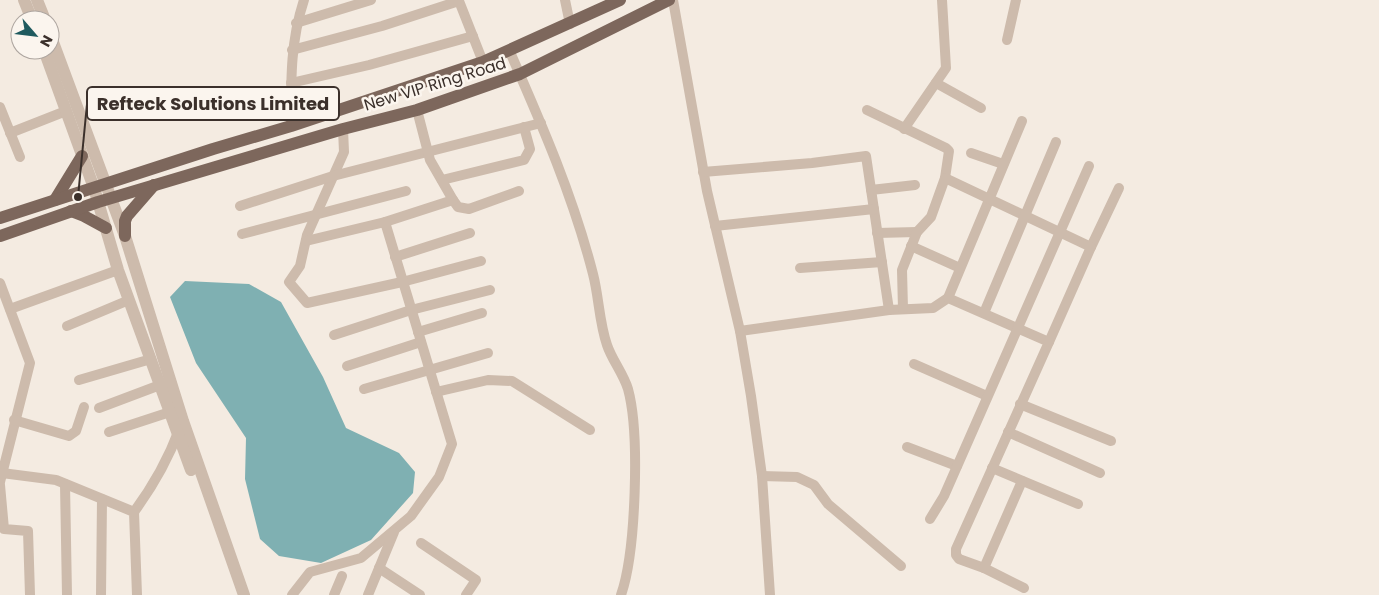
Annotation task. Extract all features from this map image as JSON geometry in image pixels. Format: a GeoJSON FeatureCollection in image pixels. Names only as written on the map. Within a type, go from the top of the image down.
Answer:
{"type":"FeatureCollection","features":[{"type":"Feature","properties":{"kind":"main road","name":"New VIP Ring Road"},"geometry":{"type":"LineString","coordinates":[[0,218],[290,126],[483,62],[510,52],[570,24],[601,4],[620,0]]}},
{"type":"Feature","properties":{"kind":"main road","name":"New VIP Ring Road"},"geometry":{"type":"LineString","coordinates":[[0,236],[104,200],[343,129],[416,110],[520,74],[671,0]]}},
{"type":"Feature","properties":{"kind":"main road"},"geometry":{"type":"LineString","coordinates":[[55,200],[82,156]]}},
{"type":"Feature","properties":{"kind":"main road"},"geometry":{"type":"LineString","coordinates":[[125,236],[127,216],[154,185]]}},
{"type":"Feature","properties":{"kind":"main road"},"geometry":{"type":"LineString","coordinates":[[71,211],[106,228]]}},
{"type":"Feature","properties":{"kind":"street"},"geometry":{"type":"LineString","coordinates":[[290,126],[292,50],[296,23],[304,0]]}},
{"type":"Feature","properties":{"kind":"street"},"geometry":{"type":"LineString","coordinates":[[296,23],[371,0]]}},
{"type":"Feature","properties":{"kind":"street"},"geometry":{"type":"LineString","coordinates":[[565,0],[570,24]]}},
{"type":"Feature","properties":{"kind":"street"},"geometry":{"type":"LineString","coordinates":[[671,0],[703,172],[740,331],[762,476],[770,595]]}},
{"type":"Feature","properties":{"kind":"street"},"geometry":{"type":"LineString","coordinates":[[904,129],[946,68],[942,0]]}},
{"type":"Feature","properties":{"kind":"street"},"geometry":{"type":"LineString","coordinates":[[1007,40],[1016,0]]}},
{"type":"Feature","properties":{"kind":"street"},"geometry":{"type":"LineString","coordinates":[[292,50],[382,26],[459,1],[483,62]]}},
{"type":"Feature","properties":{"kind":"street"},"geometry":{"type":"LineString","coordinates":[[291,83],[369,65],[473,36]]}},
{"type":"Feature","properties":{"kind":"street"},"geometry":{"type":"LineString","coordinates":[[510,52],[560,166],[593,274],[607,345],[628,388],[634,435],[633,518],[625,583],[621,595]]}},
{"type":"Feature","properties":{"kind":"street"},"geometry":{"type":"LineString","coordinates":[[48,60],[82,156],[100,186]]}},
{"type":"Feature","properties":{"kind":"street"},"geometry":{"type":"LineString","coordinates":[[59,60],[104,200],[106,228],[118,270],[236,595]]}},
{"type":"Feature","properties":{"kind":"street"},"geometry":{"type":"LineString","coordinates":[[936,83],[981,108]]}},
{"type":"Feature","properties":{"kind":"street"},"geometry":{"type":"LineString","coordinates":[[0,107],[20,156]]}},
{"type":"Feature","properties":{"kind":"street"},"geometry":{"type":"LineString","coordinates":[[416,110],[430,160],[458,207],[469,209],[519,190]]}},
{"type":"Feature","properties":{"kind":"street"},"geometry":{"type":"LineString","coordinates":[[867,110],[949,151],[945,178],[931,217],[917,232],[902,270],[904,309]]}},
{"type":"Feature","properties":{"kind":"street"},"geometry":{"type":"LineString","coordinates":[[10,133],[66,111]]}},
{"type":"Feature","properties":{"kind":"street"},"geometry":{"type":"LineString","coordinates":[[740,331],[889,310],[933,308],[948,298],[1022,120]]}},
{"type":"Feature","properties":{"kind":"street"},"geometry":{"type":"LineString","coordinates":[[240,206],[333,176],[541,123]]}},
{"type":"Feature","properties":{"kind":"street"},"geometry":{"type":"LineString","coordinates":[[442,180],[524,160],[530,149],[524,127]]}},
{"type":"Feature","properties":{"kind":"street"},"geometry":{"type":"LineString","coordinates":[[343,129],[344,152],[306,241],[300,266],[288,282],[308,303],[481,262]]}},
{"type":"Feature","properties":{"kind":"street"},"geometry":{"type":"LineString","coordinates":[[984,313],[1056,142]]}},
{"type":"Feature","properties":{"kind":"street"},"geometry":{"type":"LineString","coordinates":[[971,154],[1003,164]]}},
{"type":"Feature","properties":{"kind":"street"},"geometry":{"type":"LineString","coordinates":[[703,172],[812,163],[866,156],[889,310]]}},
{"type":"Feature","properties":{"kind":"street"},"geometry":{"type":"LineString","coordinates":[[930,519],[944,496],[1089,166]]}},
{"type":"Feature","properties":{"kind":"street"},"geometry":{"type":"LineString","coordinates":[[945,178],[1024,217],[1059,231],[1091,247]]}},
{"type":"Feature","properties":{"kind":"street"},"geometry":{"type":"LineString","coordinates":[[871,190],[915,185]]}},
{"type":"Feature","properties":{"kind":"street"},"geometry":{"type":"LineString","coordinates":[[1024,588],[984,568],[959,559],[956,555],[1020,404],[1119,188]]}},
{"type":"Feature","properties":{"kind":"street"},"geometry":{"type":"LineString","coordinates":[[242,234],[316,216],[406,190]]}},
{"type":"Feature","properties":{"kind":"street"},"geometry":{"type":"LineString","coordinates":[[104,200],[125,236],[183,420],[244,595]]}},
{"type":"Feature","properties":{"kind":"street"},"geometry":{"type":"LineString","coordinates":[[306,241],[385,222],[453,200]]}},
{"type":"Feature","properties":{"kind":"street"},"geometry":{"type":"LineString","coordinates":[[715,226],[874,209]]}},
{"type":"Feature","properties":{"kind":"street"},"geometry":{"type":"LineString","coordinates":[[292,595],[310,572],[361,558],[411,516],[439,477],[452,444],[385,222]]}},
{"type":"Feature","properties":{"kind":"street"},"geometry":{"type":"LineString","coordinates":[[877,233],[917,232]]}},
{"type":"Feature","properties":{"kind":"street"},"geometry":{"type":"LineString","coordinates":[[395,257],[470,233]]}},
{"type":"Feature","properties":{"kind":"street"},"geometry":{"type":"LineString","coordinates":[[911,246],[960,268]]}},
{"type":"Feature","properties":{"kind":"street"},"geometry":{"type":"LineString","coordinates":[[800,268],[882,262]]}},
{"type":"Feature","properties":{"kind":"street"},"geometry":{"type":"LineString","coordinates":[[10,309],[118,270]]}},
{"type":"Feature","properties":{"kind":"street"},"geometry":{"type":"LineString","coordinates":[[0,283],[30,363],[1,473],[2,528],[28,531],[30,595]]}},
{"type":"Feature","properties":{"kind":"street"},"geometry":{"type":"LineString","coordinates":[[334,335],[411,310],[490,290]]}},
{"type":"Feature","properties":{"kind":"street"},"geometry":{"type":"LineString","coordinates":[[948,298],[1049,342]]}},
{"type":"Feature","properties":{"kind":"street"},"geometry":{"type":"LineString","coordinates":[[67,326],[129,300]]}},
{"type":"Feature","properties":{"kind":"street"},"geometry":{"type":"LineString","coordinates":[[347,366],[482,313]]}},
{"type":"Feature","properties":{"kind":"street"},"geometry":{"type":"LineString","coordinates":[[364,390],[488,353]]}},
{"type":"Feature","properties":{"kind":"street"},"geometry":{"type":"LineString","coordinates":[[79,380],[151,359]]}},
{"type":"Feature","properties":{"kind":"street"},"geometry":{"type":"LineString","coordinates":[[914,364],[987,396]]}},
{"type":"Feature","properties":{"kind":"street"},"geometry":{"type":"LineString","coordinates":[[436,392],[488,380],[512,381],[590,430]]}},
{"type":"Feature","properties":{"kind":"street"},"geometry":{"type":"LineString","coordinates":[[99,408],[160,385]]}},
{"type":"Feature","properties":{"kind":"street"},"geometry":{"type":"LineString","coordinates":[[1020,404],[1111,441]]}},
{"type":"Feature","properties":{"kind":"street"},"geometry":{"type":"LineString","coordinates":[[14,420],[69,436],[76,431],[84,407]]}},
{"type":"Feature","properties":{"kind":"street"},"geometry":{"type":"LineString","coordinates":[[109,432],[170,412]]}},
{"type":"Feature","properties":{"kind":"street"},"geometry":{"type":"LineString","coordinates":[[137,595],[134,512],[152,487],[170,455],[183,420]]}},
{"type":"Feature","properties":{"kind":"street"},"geometry":{"type":"LineString","coordinates":[[1008,432],[1100,473]]}},
{"type":"Feature","properties":{"kind":"street"},"geometry":{"type":"LineString","coordinates":[[908,447],[956,466]]}},
{"type":"Feature","properties":{"kind":"street"},"geometry":{"type":"LineString","coordinates":[[992,468],[1078,504]]}},
{"type":"Feature","properties":{"kind":"street"},"geometry":{"type":"LineString","coordinates":[[1,473],[56,480],[134,512]]}},
{"type":"Feature","properties":{"kind":"street"},"geometry":{"type":"LineString","coordinates":[[762,476],[797,477],[814,485],[828,504],[901,566]]}},
{"type":"Feature","properties":{"kind":"street"},"geometry":{"type":"LineString","coordinates":[[984,568],[1022,480]]}},
{"type":"Feature","properties":{"kind":"street"},"geometry":{"type":"LineString","coordinates":[[65,484],[67,595]]}},
{"type":"Feature","properties":{"kind":"street"},"geometry":{"type":"LineString","coordinates":[[101,595],[102,499]]}},
{"type":"Feature","properties":{"kind":"street"},"geometry":{"type":"LineString","coordinates":[[368,595],[396,529]]}},
{"type":"Feature","properties":{"kind":"street"},"geometry":{"type":"LineString","coordinates":[[421,543],[476,580],[466,595]]}},
{"type":"Feature","properties":{"kind":"street"},"geometry":{"type":"LineString","coordinates":[[379,568],[420,595]]}},
{"type":"Feature","properties":{"kind":"street"},"geometry":{"type":"LineString","coordinates":[[334,595],[342,576]]}},
{"type":"Feature","properties":{"kind":"water"},"geometry":{"type":"Polygon","coordinates":[[[185,281],[249,284],[281,302],[323,377],[346,428],[399,453],[415,472],[413,493],[371,540],[321,563],[279,556],[260,539],[245,479],[246,438],[196,363],[170,297],[185,281]]]}},
{"type":"Feature","properties":{"kind":"place","name":"Refteck Solutions Limited"},"geometry":{"type":"Point","coordinates":[78,197]}}]}
